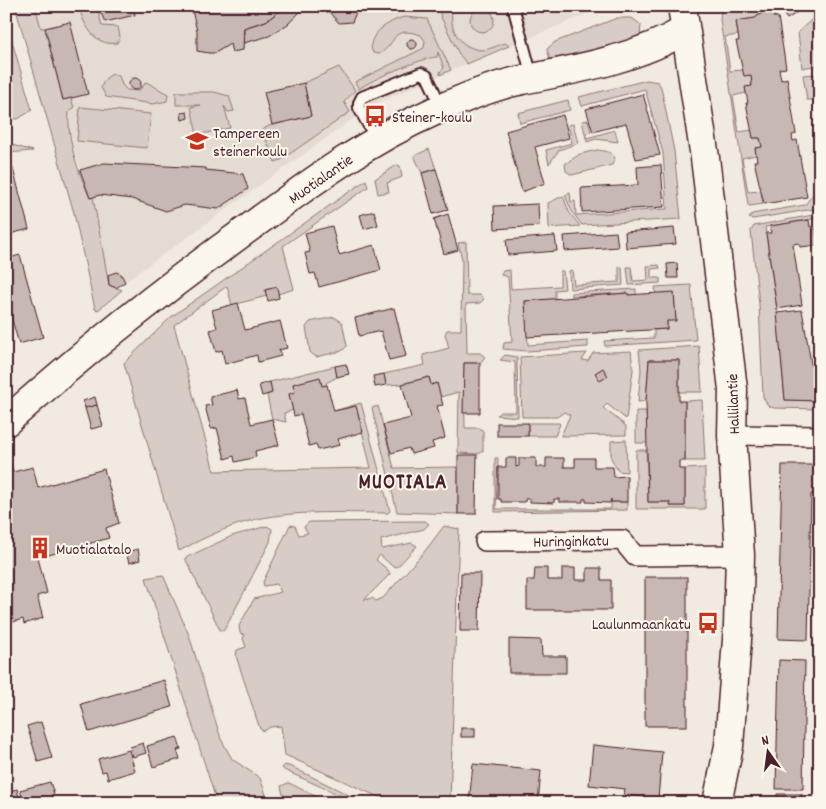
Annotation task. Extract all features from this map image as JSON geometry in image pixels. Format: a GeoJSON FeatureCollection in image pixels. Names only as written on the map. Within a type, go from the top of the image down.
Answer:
{"type":"FeatureCollection","features":[{"type":"Feature","properties":{"kind":"street","name":"Muotialantie"},"geometry":{"type":"LineString","coordinates":[[6,422],[57,378],[214,253],[376,140],[442,108],[493,88],[620,57],[656,45],[684,18]]}},
{"type":"Feature","properties":{"kind":"street","name":"Hallilantie"},"geometry":{"type":"LineString","coordinates":[[684,18],[705,158],[733,389],[732,435],[740,555],[729,746],[717,803]]}},
{"type":"Feature","properties":{"kind":"street"},"geometry":{"type":"LineString","coordinates":[[732,435],[820,436]]}},
{"type":"Feature","properties":{"kind":"street","name":"Huringinkatu"},"geometry":{"type":"LineString","coordinates":[[485,541],[622,540],[635,556],[740,555]]}},
{"type":"Feature","properties":{"kind":"lane"},"geometry":{"type":"LineString","coordinates":[[513,6],[532,78]]}},
{"type":"Feature","properties":{"kind":"lane"},"geometry":{"type":"LineString","coordinates":[[376,140],[359,108],[362,97],[421,73],[427,76],[442,108]]}},
{"type":"Feature","properties":{"kind":"shaded area"},"geometry":{"type":"Polygon","coordinates":[[[15,6],[35,6],[41,28],[45,28],[63,100],[71,98],[74,108],[69,112],[69,123],[74,156],[90,198],[93,197],[109,285],[122,290],[98,310],[95,309],[74,213],[15,6]]]}},
{"type":"Feature","properties":{"kind":"shaded area","name":"Tampereen steinerkoulu"},"geometry":{"type":"Polygon","coordinates":[[[35,6],[606,6],[451,70],[371,106],[116,288],[109,285],[90,198],[68,132],[69,112],[74,108],[71,98],[63,100],[45,28],[41,29],[35,6]]]}},
{"type":"Feature","properties":{"kind":"shaded area"},"geometry":{"type":"Polygon","coordinates":[[[78,6],[97,7],[102,26],[118,27],[120,37],[117,43],[109,43],[96,38],[83,20],[78,6]]]}},
{"type":"Feature","properties":{"kind":"shaded area"},"geometry":{"type":"Polygon","coordinates":[[[721,6],[756,6],[762,13],[755,18],[736,21],[738,35],[725,37],[730,71],[743,70],[751,75],[752,86],[746,87],[746,93],[733,96],[739,132],[752,130],[753,138],[760,138],[762,147],[755,149],[756,155],[742,158],[748,192],[761,191],[763,204],[748,205],[720,20],[721,6]]]}},
{"type":"Feature","properties":{"kind":"shaded area"},"geometry":{"type":"Polygon","coordinates":[[[442,8],[452,11],[452,25],[458,37],[468,46],[482,50],[505,43],[509,46],[467,64],[459,54],[440,15],[442,8]]]}},
{"type":"Feature","properties":{"kind":"shaded area"},"geometry":{"type":"Polygon","coordinates":[[[482,8],[487,9],[493,15],[493,25],[487,31],[482,32],[477,31],[471,25],[470,20],[471,15],[477,9],[482,8]]]}},
{"type":"Feature","properties":{"kind":"shaded area"},"geometry":{"type":"Polygon","coordinates":[[[820,12],[817,65],[802,68],[798,32],[820,12]]]}},
{"type":"Feature","properties":{"kind":"shaded area"},"geometry":{"type":"Polygon","coordinates":[[[404,17],[427,19],[451,70],[440,75],[444,68],[438,52],[437,57],[397,70],[359,89],[355,82],[424,48],[425,41],[421,35],[404,32],[399,34],[385,50],[379,54],[373,53],[371,46],[375,35],[386,25],[404,17]]]}},
{"type":"Feature","properties":{"kind":"shaded area"},"geometry":{"type":"Polygon","coordinates":[[[617,18],[632,18],[641,25],[640,36],[596,51],[550,59],[547,49],[555,42],[617,18]]]}},
{"type":"Feature","properties":{"kind":"shaded area"},"geometry":{"type":"Polygon","coordinates":[[[6,21],[32,110],[18,119],[6,118],[6,21]]]}},
{"type":"Feature","properties":{"kind":"shaded area"},"geometry":{"type":"Polygon","coordinates":[[[339,67],[355,90],[344,102],[350,112],[281,160],[275,162],[262,130],[269,126],[311,116],[304,83],[339,67]]]}},
{"type":"Feature","properties":{"kind":"shaded area"},"geometry":{"type":"Polygon","coordinates":[[[112,74],[119,76],[122,85],[127,90],[139,91],[146,82],[168,94],[167,101],[153,104],[106,97],[101,87],[105,79],[112,74]]]}},
{"type":"Feature","properties":{"kind":"shaded area"},"geometry":{"type":"Polygon","coordinates":[[[816,74],[815,89],[820,90],[820,100],[807,100],[803,75],[816,74]]]}},
{"type":"Feature","properties":{"kind":"shaded area"},"geometry":{"type":"Polygon","coordinates":[[[647,80],[658,82],[661,87],[674,151],[681,219],[582,225],[572,212],[565,195],[570,193],[571,202],[575,201],[576,215],[667,209],[663,153],[645,89],[582,106],[579,97],[647,80]]]}},
{"type":"Feature","properties":{"kind":"shaded area"},"geometry":{"type":"Polygon","coordinates":[[[176,92],[214,92],[229,96],[234,111],[228,112],[224,106],[230,128],[197,135],[191,107],[201,105],[176,105],[176,92]]]}},
{"type":"Feature","properties":{"kind":"shaded area"},"geometry":{"type":"Polygon","coordinates":[[[568,100],[570,110],[520,123],[518,113],[568,100]]]}},
{"type":"Feature","properties":{"kind":"shaded area"},"geometry":{"type":"Polygon","coordinates":[[[80,107],[151,114],[147,148],[77,141],[80,107]]]}},
{"type":"Feature","properties":{"kind":"shaded area"},"geometry":{"type":"Polygon","coordinates":[[[588,120],[591,132],[586,133],[587,138],[615,130],[618,142],[596,139],[587,142],[582,121],[588,120]]]}},
{"type":"Feature","properties":{"kind":"shaded area"},"geometry":{"type":"Polygon","coordinates":[[[573,124],[578,143],[559,150],[549,164],[546,150],[572,143],[568,125],[573,124]]]}},
{"type":"Feature","properties":{"kind":"shaded area"},"geometry":{"type":"Polygon","coordinates":[[[6,143],[33,151],[6,153],[6,143]]]}},
{"type":"Feature","properties":{"kind":"shaded area"},"geometry":{"type":"Polygon","coordinates":[[[429,149],[436,169],[422,173],[414,156],[429,149]]]}},
{"type":"Feature","properties":{"kind":"shaded area"},"geometry":{"type":"Polygon","coordinates":[[[597,150],[612,154],[615,158],[612,165],[572,175],[566,171],[565,164],[580,154],[597,150]]]}},
{"type":"Feature","properties":{"kind":"shaded area"},"geometry":{"type":"Polygon","coordinates":[[[397,165],[400,166],[402,177],[387,183],[389,192],[378,194],[375,179],[397,165]]]}},
{"type":"Feature","properties":{"kind":"shaded area"},"geometry":{"type":"Polygon","coordinates":[[[366,180],[368,187],[283,246],[294,289],[278,294],[276,287],[265,290],[267,296],[232,305],[227,286],[174,325],[214,471],[371,468],[356,406],[334,411],[361,403],[390,511],[388,513],[293,514],[257,519],[223,530],[179,551],[124,363],[171,317],[366,180]]]}},
{"type":"Feature","properties":{"kind":"shaded area"},"geometry":{"type":"Polygon","coordinates":[[[820,185],[820,208],[753,219],[749,218],[752,214],[805,205],[820,185]]]}},
{"type":"Feature","properties":{"kind":"shaded area"},"geometry":{"type":"Polygon","coordinates":[[[563,196],[569,212],[580,226],[549,228],[548,203],[563,196]]]}},
{"type":"Feature","properties":{"kind":"shaded area"},"geometry":{"type":"Polygon","coordinates":[[[813,215],[817,218],[765,227],[777,309],[785,400],[820,401],[820,409],[774,408],[768,406],[763,397],[759,304],[751,231],[754,226],[813,215]]]}},
{"type":"Feature","properties":{"kind":"shaded area"},"geometry":{"type":"Polygon","coordinates":[[[466,242],[467,295],[480,295],[484,299],[480,303],[466,304],[467,353],[480,353],[485,357],[480,363],[464,363],[465,428],[480,428],[483,431],[483,451],[479,454],[458,453],[459,392],[440,397],[437,383],[431,385],[429,377],[402,384],[386,385],[384,374],[425,365],[423,355],[449,348],[445,334],[447,330],[461,330],[462,259],[458,243],[466,242]]]}},
{"type":"Feature","properties":{"kind":"shaded area"},"geometry":{"type":"Polygon","coordinates":[[[659,265],[660,268],[651,269],[651,278],[660,278],[660,283],[629,285],[627,267],[631,267],[633,281],[648,280],[647,266],[659,265]]]}},
{"type":"Feature","properties":{"kind":"shaded area"},"geometry":{"type":"Polygon","coordinates":[[[619,267],[622,267],[623,285],[570,289],[569,271],[572,270],[574,285],[619,282],[619,267]]]}},
{"type":"Feature","properties":{"kind":"shaded area"},"geometry":{"type":"Polygon","coordinates":[[[510,270],[511,289],[560,286],[560,271],[563,271],[565,289],[555,290],[555,299],[525,301],[528,345],[588,341],[588,347],[527,351],[503,349],[504,343],[512,342],[508,277],[501,275],[503,271],[510,270]]]}},
{"type":"Feature","properties":{"kind":"shaded area"},"geometry":{"type":"Polygon","coordinates":[[[691,285],[696,340],[605,346],[604,341],[654,338],[654,330],[667,329],[667,321],[676,320],[674,293],[656,294],[655,287],[691,285]]]}},
{"type":"Feature","properties":{"kind":"shaded area"},"geometry":{"type":"Polygon","coordinates":[[[636,289],[636,295],[628,295],[627,293],[571,296],[571,293],[636,289]]]}},
{"type":"Feature","properties":{"kind":"shaded area"},"geometry":{"type":"Polygon","coordinates":[[[334,317],[342,322],[347,346],[342,351],[316,357],[310,352],[306,327],[310,322],[334,317]]]}},
{"type":"Feature","properties":{"kind":"shaded area"},"geometry":{"type":"Polygon","coordinates":[[[699,346],[702,392],[679,392],[679,360],[649,360],[646,401],[638,402],[641,370],[639,350],[699,346]]]}},
{"type":"Feature","properties":{"kind":"shaded area"},"geometry":{"type":"Polygon","coordinates":[[[631,351],[633,370],[626,419],[607,404],[603,408],[626,426],[626,435],[561,436],[570,415],[564,412],[557,417],[522,417],[520,357],[587,353],[582,360],[588,361],[593,353],[631,351]]]}},
{"type":"Feature","properties":{"kind":"shaded area"},"geometry":{"type":"Polygon","coordinates":[[[505,355],[517,357],[518,417],[497,415],[500,412],[516,412],[515,362],[500,360],[505,355]]]}},
{"type":"Feature","properties":{"kind":"shaded area"},"geometry":{"type":"Polygon","coordinates":[[[335,366],[337,377],[326,383],[327,385],[322,386],[320,378],[293,384],[295,392],[289,394],[293,410],[284,413],[286,422],[272,419],[267,395],[272,393],[270,382],[335,366]]]}},
{"type":"Feature","properties":{"kind":"shaded area"},"geometry":{"type":"Polygon","coordinates":[[[702,400],[705,461],[685,461],[685,401],[702,400]]]}},
{"type":"Feature","properties":{"kind":"shaded area"},"geometry":{"type":"Polygon","coordinates":[[[378,406],[394,468],[458,467],[458,514],[397,512],[372,408],[378,406]]]}},
{"type":"Feature","properties":{"kind":"shaded area"},"geometry":{"type":"Polygon","coordinates":[[[636,411],[646,411],[648,443],[636,443],[636,411]]]}},
{"type":"Feature","properties":{"kind":"shaded area"},"geometry":{"type":"Polygon","coordinates":[[[528,423],[560,424],[555,436],[528,436],[528,423]]]}},
{"type":"Feature","properties":{"kind":"shaded area"},"geometry":{"type":"Polygon","coordinates":[[[626,440],[627,472],[618,471],[611,458],[611,441],[626,440]]]}},
{"type":"Feature","properties":{"kind":"shaded area"},"geometry":{"type":"Polygon","coordinates":[[[636,450],[646,450],[648,502],[670,502],[670,506],[685,506],[685,469],[705,468],[705,509],[636,509],[636,450]]]}},
{"type":"Feature","properties":{"kind":"shaded area"},"geometry":{"type":"Polygon","coordinates":[[[495,458],[498,458],[496,509],[611,509],[611,502],[627,502],[627,510],[495,512],[495,458]]]}},
{"type":"Feature","properties":{"kind":"shaded area"},"geometry":{"type":"Polygon","coordinates":[[[425,521],[429,524],[424,529],[381,540],[382,549],[412,543],[417,546],[397,567],[392,566],[380,555],[376,560],[390,574],[364,600],[372,598],[376,601],[383,598],[425,551],[444,526],[459,529],[450,803],[392,803],[285,755],[281,726],[270,727],[264,731],[260,729],[236,656],[237,650],[246,647],[243,638],[245,635],[240,633],[239,626],[254,599],[281,592],[277,584],[264,586],[263,582],[290,525],[295,526],[299,535],[308,533],[304,527],[309,522],[425,521]]]}},
{"type":"Feature","properties":{"kind":"shaded area"},"geometry":{"type":"Polygon","coordinates":[[[267,526],[272,529],[270,542],[226,627],[223,631],[220,630],[185,558],[232,536],[267,526]]]}},
{"type":"Feature","properties":{"kind":"shaded area"},"geometry":{"type":"Polygon","coordinates":[[[163,575],[189,635],[221,739],[232,759],[260,778],[269,803],[217,803],[146,578],[163,575]]]}},
{"type":"Feature","properties":{"kind":"shaded area"},"geometry":{"type":"Polygon","coordinates":[[[285,765],[365,803],[357,803],[284,770],[282,768],[285,765]]]}},
{"type":"Feature","properties":{"kind":"shaded area"},"geometry":{"type":"Polygon","coordinates":[[[288,783],[329,803],[285,803],[281,786],[288,783]]]}},
{"type":"Feature","properties":{"kind":"building"},"geometry":{"type":"Polygon","coordinates":[[[98,6],[133,6],[135,15],[105,22],[98,6]]]}},
{"type":"Feature","properties":{"kind":"building"},"geometry":{"type":"Polygon","coordinates":[[[191,6],[287,6],[266,21],[244,28],[243,50],[232,52],[230,44],[215,53],[209,53],[197,51],[197,31],[191,6]]]}},
{"type":"Feature","properties":{"kind":"building"},"geometry":{"type":"Polygon","coordinates":[[[287,6],[305,7],[288,24],[269,36],[244,43],[244,28],[266,21],[287,6]]]}},
{"type":"Feature","properties":{"kind":"building"},"geometry":{"type":"Polygon","coordinates":[[[331,6],[356,6],[357,10],[352,22],[339,23],[330,13],[331,6]]]}},
{"type":"Feature","properties":{"kind":"building"},"geometry":{"type":"Polygon","coordinates":[[[756,6],[807,6],[787,19],[781,11],[773,17],[778,17],[786,68],[779,69],[781,80],[787,78],[796,134],[792,135],[793,141],[797,140],[807,197],[764,204],[754,161],[757,161],[755,148],[762,147],[760,138],[753,138],[746,103],[748,103],[745,87],[752,86],[751,75],[744,76],[736,41],[739,41],[736,21],[755,18],[762,13],[756,6]]]}},
{"type":"Feature","properties":{"kind":"building"},"geometry":{"type":"Polygon","coordinates":[[[70,22],[88,94],[63,100],[45,28],[70,22]]]}},
{"type":"Feature","properties":{"kind":"building"},"geometry":{"type":"Polygon","coordinates":[[[410,39],[414,39],[417,44],[416,48],[410,49],[407,46],[407,42],[410,39]]]}},
{"type":"Feature","properties":{"kind":"building"},"geometry":{"type":"Polygon","coordinates":[[[816,74],[820,74],[820,90],[815,90],[816,74]]]}},
{"type":"Feature","properties":{"kind":"building"},"geometry":{"type":"Polygon","coordinates":[[[135,78],[141,84],[135,90],[129,84],[135,78]]]}},
{"type":"Feature","properties":{"kind":"building"},"geometry":{"type":"Polygon","coordinates":[[[304,83],[311,116],[272,125],[264,92],[304,83]]]}},
{"type":"Feature","properties":{"kind":"building"},"geometry":{"type":"Polygon","coordinates":[[[643,94],[660,155],[636,159],[626,123],[593,132],[586,109],[643,94]]]}},
{"type":"Feature","properties":{"kind":"building"},"geometry":{"type":"Polygon","coordinates":[[[187,112],[188,118],[182,120],[181,113],[187,112]]]}},
{"type":"Feature","properties":{"kind":"building"},"geometry":{"type":"Polygon","coordinates":[[[563,115],[569,138],[535,147],[545,183],[522,192],[506,131],[563,115]]]}},
{"type":"Feature","properties":{"kind":"building"},"geometry":{"type":"Polygon","coordinates":[[[817,115],[820,115],[820,150],[816,150],[817,115]]]}},
{"type":"Feature","properties":{"kind":"building"},"geometry":{"type":"Polygon","coordinates":[[[104,163],[206,168],[206,170],[243,174],[248,189],[218,209],[185,205],[166,211],[132,199],[100,195],[90,198],[80,170],[104,163]]]}},
{"type":"Feature","properties":{"kind":"building"},"geometry":{"type":"Polygon","coordinates":[[[12,165],[29,229],[6,235],[6,166],[12,165]]]}},
{"type":"Feature","properties":{"kind":"building"},"geometry":{"type":"Polygon","coordinates":[[[661,165],[664,207],[582,212],[581,188],[638,185],[637,167],[661,165]]]}},
{"type":"Feature","properties":{"kind":"building"},"geometry":{"type":"Polygon","coordinates":[[[436,169],[448,210],[433,214],[422,173],[436,169]]]}},
{"type":"Feature","properties":{"kind":"building"},"geometry":{"type":"Polygon","coordinates":[[[538,204],[539,226],[495,229],[494,206],[538,204]]]}},
{"type":"Feature","properties":{"kind":"building"},"geometry":{"type":"Polygon","coordinates":[[[374,211],[378,225],[364,229],[360,215],[374,211]]]}},
{"type":"Feature","properties":{"kind":"building"},"geometry":{"type":"Polygon","coordinates":[[[448,214],[458,250],[444,254],[434,219],[448,214]]]}},
{"type":"Feature","properties":{"kind":"building"},"geometry":{"type":"Polygon","coordinates":[[[809,220],[810,227],[815,226],[818,245],[800,247],[799,243],[793,244],[802,305],[777,309],[766,233],[771,233],[770,226],[809,220]]]}},
{"type":"Feature","properties":{"kind":"building"},"geometry":{"type":"Polygon","coordinates":[[[332,226],[339,255],[374,245],[381,270],[319,287],[315,273],[310,274],[305,253],[310,252],[305,233],[332,226]]]}},
{"type":"Feature","properties":{"kind":"building"},"geometry":{"type":"Polygon","coordinates":[[[674,228],[676,244],[626,248],[625,232],[674,228]]]}},
{"type":"Feature","properties":{"kind":"building"},"geometry":{"type":"Polygon","coordinates":[[[616,232],[618,247],[565,251],[564,236],[616,232]]]}},
{"type":"Feature","properties":{"kind":"building"},"geometry":{"type":"Polygon","coordinates":[[[555,236],[557,251],[508,255],[506,240],[555,236]]]}},
{"type":"Feature","properties":{"kind":"building"},"geometry":{"type":"Polygon","coordinates":[[[20,255],[43,337],[19,344],[6,299],[6,259],[20,255]]]}},
{"type":"Feature","properties":{"kind":"building"},"geometry":{"type":"Polygon","coordinates":[[[677,263],[678,278],[668,278],[667,264],[677,263]]]}},
{"type":"Feature","properties":{"kind":"building"},"geometry":{"type":"Polygon","coordinates":[[[116,272],[121,274],[125,282],[116,288],[109,285],[108,275],[116,272]]]}},
{"type":"Feature","properties":{"kind":"building"},"geometry":{"type":"Polygon","coordinates":[[[277,287],[279,298],[268,301],[265,290],[277,287]]]}},
{"type":"Feature","properties":{"kind":"building"},"geometry":{"type":"Polygon","coordinates":[[[674,292],[676,321],[667,321],[667,329],[527,337],[525,301],[628,293],[628,295],[674,292]]]}},
{"type":"Feature","properties":{"kind":"building"},"geometry":{"type":"Polygon","coordinates":[[[238,303],[245,330],[280,321],[287,348],[279,350],[281,356],[258,362],[257,355],[225,364],[222,350],[216,352],[210,330],[217,328],[212,310],[238,303]]]}},
{"type":"Feature","properties":{"kind":"building"},"geometry":{"type":"Polygon","coordinates":[[[394,308],[406,356],[389,360],[381,331],[359,336],[355,318],[394,308]]]}},
{"type":"Feature","properties":{"kind":"building"},"geometry":{"type":"Polygon","coordinates":[[[802,310],[812,369],[820,369],[820,401],[785,400],[777,313],[802,310]]]}},
{"type":"Feature","properties":{"kind":"building"},"geometry":{"type":"Polygon","coordinates":[[[649,360],[679,360],[679,401],[685,401],[685,461],[679,461],[679,469],[685,469],[685,506],[670,506],[670,502],[648,502],[646,401],[649,360]]]}},
{"type":"Feature","properties":{"kind":"building"},"geometry":{"type":"Polygon","coordinates":[[[464,363],[480,363],[480,413],[463,413],[464,363]]]}},
{"type":"Feature","properties":{"kind":"building"},"geometry":{"type":"Polygon","coordinates":[[[346,364],[349,374],[337,377],[335,366],[346,364]]]}},
{"type":"Feature","properties":{"kind":"building"},"geometry":{"type":"Polygon","coordinates":[[[603,368],[608,376],[600,381],[595,373],[603,368]]]}},
{"type":"Feature","properties":{"kind":"building"},"geometry":{"type":"Polygon","coordinates":[[[384,374],[386,385],[375,387],[373,376],[384,374]]]}},
{"type":"Feature","properties":{"kind":"building"},"geometry":{"type":"Polygon","coordinates":[[[320,377],[322,386],[327,385],[334,411],[356,406],[363,432],[338,439],[340,445],[318,450],[316,444],[309,446],[301,414],[294,416],[289,394],[295,392],[293,384],[320,377]]]}},
{"type":"Feature","properties":{"kind":"building"},"geometry":{"type":"Polygon","coordinates":[[[429,377],[431,385],[437,383],[443,405],[437,406],[445,438],[432,442],[434,448],[411,454],[409,448],[391,453],[383,425],[411,418],[402,384],[429,377]]]}},
{"type":"Feature","properties":{"kind":"building"},"geometry":{"type":"Polygon","coordinates":[[[270,382],[272,393],[262,396],[259,385],[270,382]]]}},
{"type":"Feature","properties":{"kind":"building"},"geometry":{"type":"Polygon","coordinates":[[[237,390],[239,399],[245,398],[251,424],[272,419],[279,445],[255,451],[256,457],[235,462],[234,456],[225,459],[217,428],[211,429],[205,406],[212,405],[210,397],[237,390]]]}},
{"type":"Feature","properties":{"kind":"building"},"geometry":{"type":"Polygon","coordinates":[[[95,397],[97,405],[85,408],[83,401],[95,397]]]}},
{"type":"Feature","properties":{"kind":"building"},"geometry":{"type":"Polygon","coordinates":[[[97,405],[103,426],[91,429],[85,408],[97,405]]]}},
{"type":"Feature","properties":{"kind":"building"},"geometry":{"type":"Polygon","coordinates":[[[497,423],[528,423],[528,436],[497,436],[497,423]]]}},
{"type":"Feature","properties":{"kind":"building"},"geometry":{"type":"Polygon","coordinates":[[[458,455],[477,455],[476,514],[458,514],[458,455]]]}},
{"type":"Feature","properties":{"kind":"building","name":"Muotialatalo"},"geometry":{"type":"Polygon","coordinates":[[[9,458],[13,472],[33,467],[38,488],[104,469],[119,523],[106,528],[109,538],[38,558],[47,593],[37,596],[43,618],[24,624],[23,619],[6,624],[6,459],[9,458]]]}},
{"type":"Feature","properties":{"kind":"building"},"geometry":{"type":"Polygon","coordinates":[[[506,458],[516,458],[516,467],[519,466],[519,458],[536,458],[536,467],[546,467],[546,458],[564,458],[564,467],[575,467],[575,458],[594,458],[594,467],[613,467],[614,477],[627,476],[627,502],[611,502],[611,499],[610,503],[586,502],[586,499],[583,499],[583,502],[559,502],[559,499],[554,499],[554,503],[530,502],[530,499],[525,499],[525,502],[501,502],[501,499],[498,499],[498,467],[506,467],[506,458]]]}},
{"type":"Feature","properties":{"kind":"building"},"geometry":{"type":"Polygon","coordinates":[[[782,465],[820,465],[820,495],[811,494],[808,640],[778,639],[782,465]]]}},
{"type":"Feature","properties":{"kind":"building"},"geometry":{"type":"Polygon","coordinates":[[[138,549],[140,560],[129,563],[126,552],[138,549]]]}},
{"type":"Feature","properties":{"kind":"building"},"geometry":{"type":"Polygon","coordinates":[[[535,568],[547,568],[547,580],[562,580],[562,568],[575,568],[575,580],[587,580],[587,568],[601,568],[601,580],[611,580],[611,610],[527,610],[527,580],[534,580],[535,568]]]}},
{"type":"Feature","properties":{"kind":"building"},"geometry":{"type":"Polygon","coordinates":[[[461,573],[480,573],[479,631],[460,631],[461,573]]]}},
{"type":"Feature","properties":{"kind":"building"},"geometry":{"type":"Polygon","coordinates":[[[645,577],[687,577],[687,726],[645,726],[645,577]]]}},
{"type":"Feature","properties":{"kind":"building"},"geometry":{"type":"Polygon","coordinates":[[[509,639],[541,640],[542,656],[566,656],[566,673],[509,673],[509,639]]]}},
{"type":"Feature","properties":{"kind":"building"},"geometry":{"type":"Polygon","coordinates":[[[779,660],[805,661],[803,789],[776,789],[779,660]]]}},
{"type":"Feature","properties":{"kind":"building"},"geometry":{"type":"Polygon","coordinates":[[[164,680],[172,707],[89,732],[81,704],[164,680]]]}},
{"type":"Feature","properties":{"kind":"building"},"geometry":{"type":"Polygon","coordinates":[[[41,722],[52,758],[38,762],[27,726],[41,722]]]}},
{"type":"Feature","properties":{"kind":"building"},"geometry":{"type":"Polygon","coordinates":[[[461,728],[475,728],[475,737],[461,737],[461,728]]]}},
{"type":"Feature","properties":{"kind":"building"},"geometry":{"type":"Polygon","coordinates":[[[177,737],[181,749],[177,750],[180,759],[153,767],[147,746],[177,737]]]}},
{"type":"Feature","properties":{"kind":"building"},"geometry":{"type":"Polygon","coordinates":[[[143,743],[146,753],[133,757],[130,747],[143,743]]]}},
{"type":"Feature","properties":{"kind":"building"},"geometry":{"type":"Polygon","coordinates":[[[593,745],[662,752],[658,799],[624,795],[625,789],[589,785],[593,745]]]}},
{"type":"Feature","properties":{"kind":"building"},"geometry":{"type":"Polygon","coordinates":[[[129,750],[135,771],[108,779],[106,771],[102,772],[98,759],[129,750]]]}},
{"type":"Feature","properties":{"kind":"building"},"geometry":{"type":"Polygon","coordinates":[[[473,764],[541,771],[538,803],[469,803],[473,764]]]}},
{"type":"Feature","properties":{"kind":"building"},"geometry":{"type":"Polygon","coordinates":[[[50,782],[54,794],[51,795],[53,803],[24,803],[20,790],[50,782]]]}},
{"type":"Feature","properties":{"kind":"building"},"geometry":{"type":"Polygon","coordinates":[[[17,789],[19,799],[7,802],[6,792],[17,789]]]}},
{"type":"Feature","properties":{"kind":"building"},"geometry":{"type":"Polygon","coordinates":[[[777,794],[802,794],[801,800],[820,800],[820,803],[777,803],[777,794]]]}},
{"type":"Feature","properties":{"kind":"place","name":"Steiner-koulu"},"geometry":{"type":"Point","coordinates":[375,116]}},
{"type":"Feature","properties":{"kind":"place","name":"Tampereen steinerkoulu"},"geometry":{"type":"Point","coordinates":[197,141]}},
{"type":"Feature","properties":{"kind":"place","name":"Muotialatalo"},"geometry":{"type":"Point","coordinates":[40,548]}},
{"type":"Feature","properties":{"kind":"place","name":"Laulunmaankatu"},"geometry":{"type":"Point","coordinates":[708,623]}},
{"type":"Feature","properties":{"kind":"district","name":"MUOTIALA"},"geometry":{"type":"Point","coordinates":[403,481]}}]}
